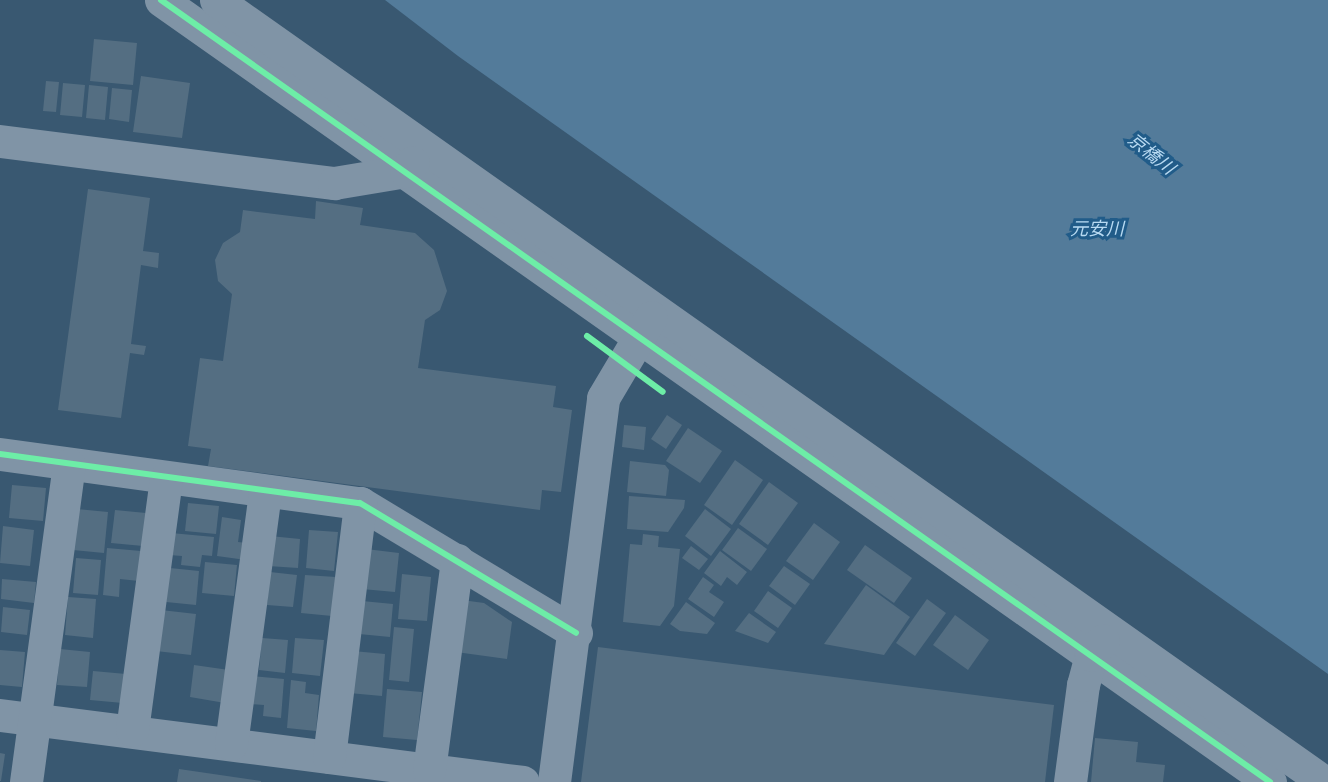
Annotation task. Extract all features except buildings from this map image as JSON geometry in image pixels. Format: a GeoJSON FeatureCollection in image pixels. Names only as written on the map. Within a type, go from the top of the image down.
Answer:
{"type":"FeatureCollection","features":[{"type":"Feature","properties":{"kind":"street"},"geometry":{"type":"LineString","coordinates":[[161,0],[415,159],[1100,643],[1324,782]]}},
{"type":"Feature","properties":{"kind":"street"},"geometry":{"type":"LineString","coordinates":[[216,0],[415,159]]}},
{"type":"Feature","properties":{"kind":"street"},"geometry":{"type":"LineString","coordinates":[[0,141],[334,183],[415,159]]}},
{"type":"Feature","properties":{"kind":"street"},"geometry":{"type":"LineString","coordinates":[[554,782],[576,633],[603,398],[647,322]]}},
{"type":"Feature","properties":{"kind":"street"},"geometry":{"type":"LineString","coordinates":[[0,454],[360,503],[576,633]]}},
{"type":"Feature","properties":{"kind":"street"},"geometry":{"type":"LineString","coordinates":[[26,782],[69,465]]}},
{"type":"Feature","properties":{"kind":"street"},"geometry":{"type":"LineString","coordinates":[[132,730],[166,478]]}},
{"type":"Feature","properties":{"kind":"street"},"geometry":{"type":"LineString","coordinates":[[231,744],[265,490]]}},
{"type":"Feature","properties":{"kind":"street"},"geometry":{"type":"LineString","coordinates":[[329,757],[360,503]]}},
{"type":"Feature","properties":{"kind":"street"},"geometry":{"type":"LineString","coordinates":[[429,770],[457,560]]}},
{"type":"Feature","properties":{"kind":"street"},"geometry":{"type":"LineString","coordinates":[[1070,782],[1100,643]]}},
{"type":"Feature","properties":{"kind":"street"},"geometry":{"type":"LineString","coordinates":[[1100,643],[1270,782]]}},
{"type":"Feature","properties":{"kind":"street"},"geometry":{"type":"LineString","coordinates":[[0,715],[132,730],[523,782]]}},
{"type":"Feature","properties":{"kind":"water","name":"元安川"},"geometry":{"type":"Polygon","coordinates":[[[385,0],[1328,0],[1328,674],[458,56],[385,0]]]}},
{"type":"Feature","properties":{"kind":"cycle path"},"geometry":{"type":"LineString","coordinates":[[161,0],[1270,782]]}},
{"type":"Feature","properties":{"kind":"cycle path"},"geometry":{"type":"LineString","coordinates":[[587,336],[663,392]]}},
{"type":"Feature","properties":{"kind":"cycle path"},"geometry":{"type":"LineString","coordinates":[[0,454],[360,503],[576,633]]}},
{"type":"Feature","properties":{"kind":"water label","name":"京橋川"},"geometry":{"type":"Point","coordinates":[1151,154]}}]}
